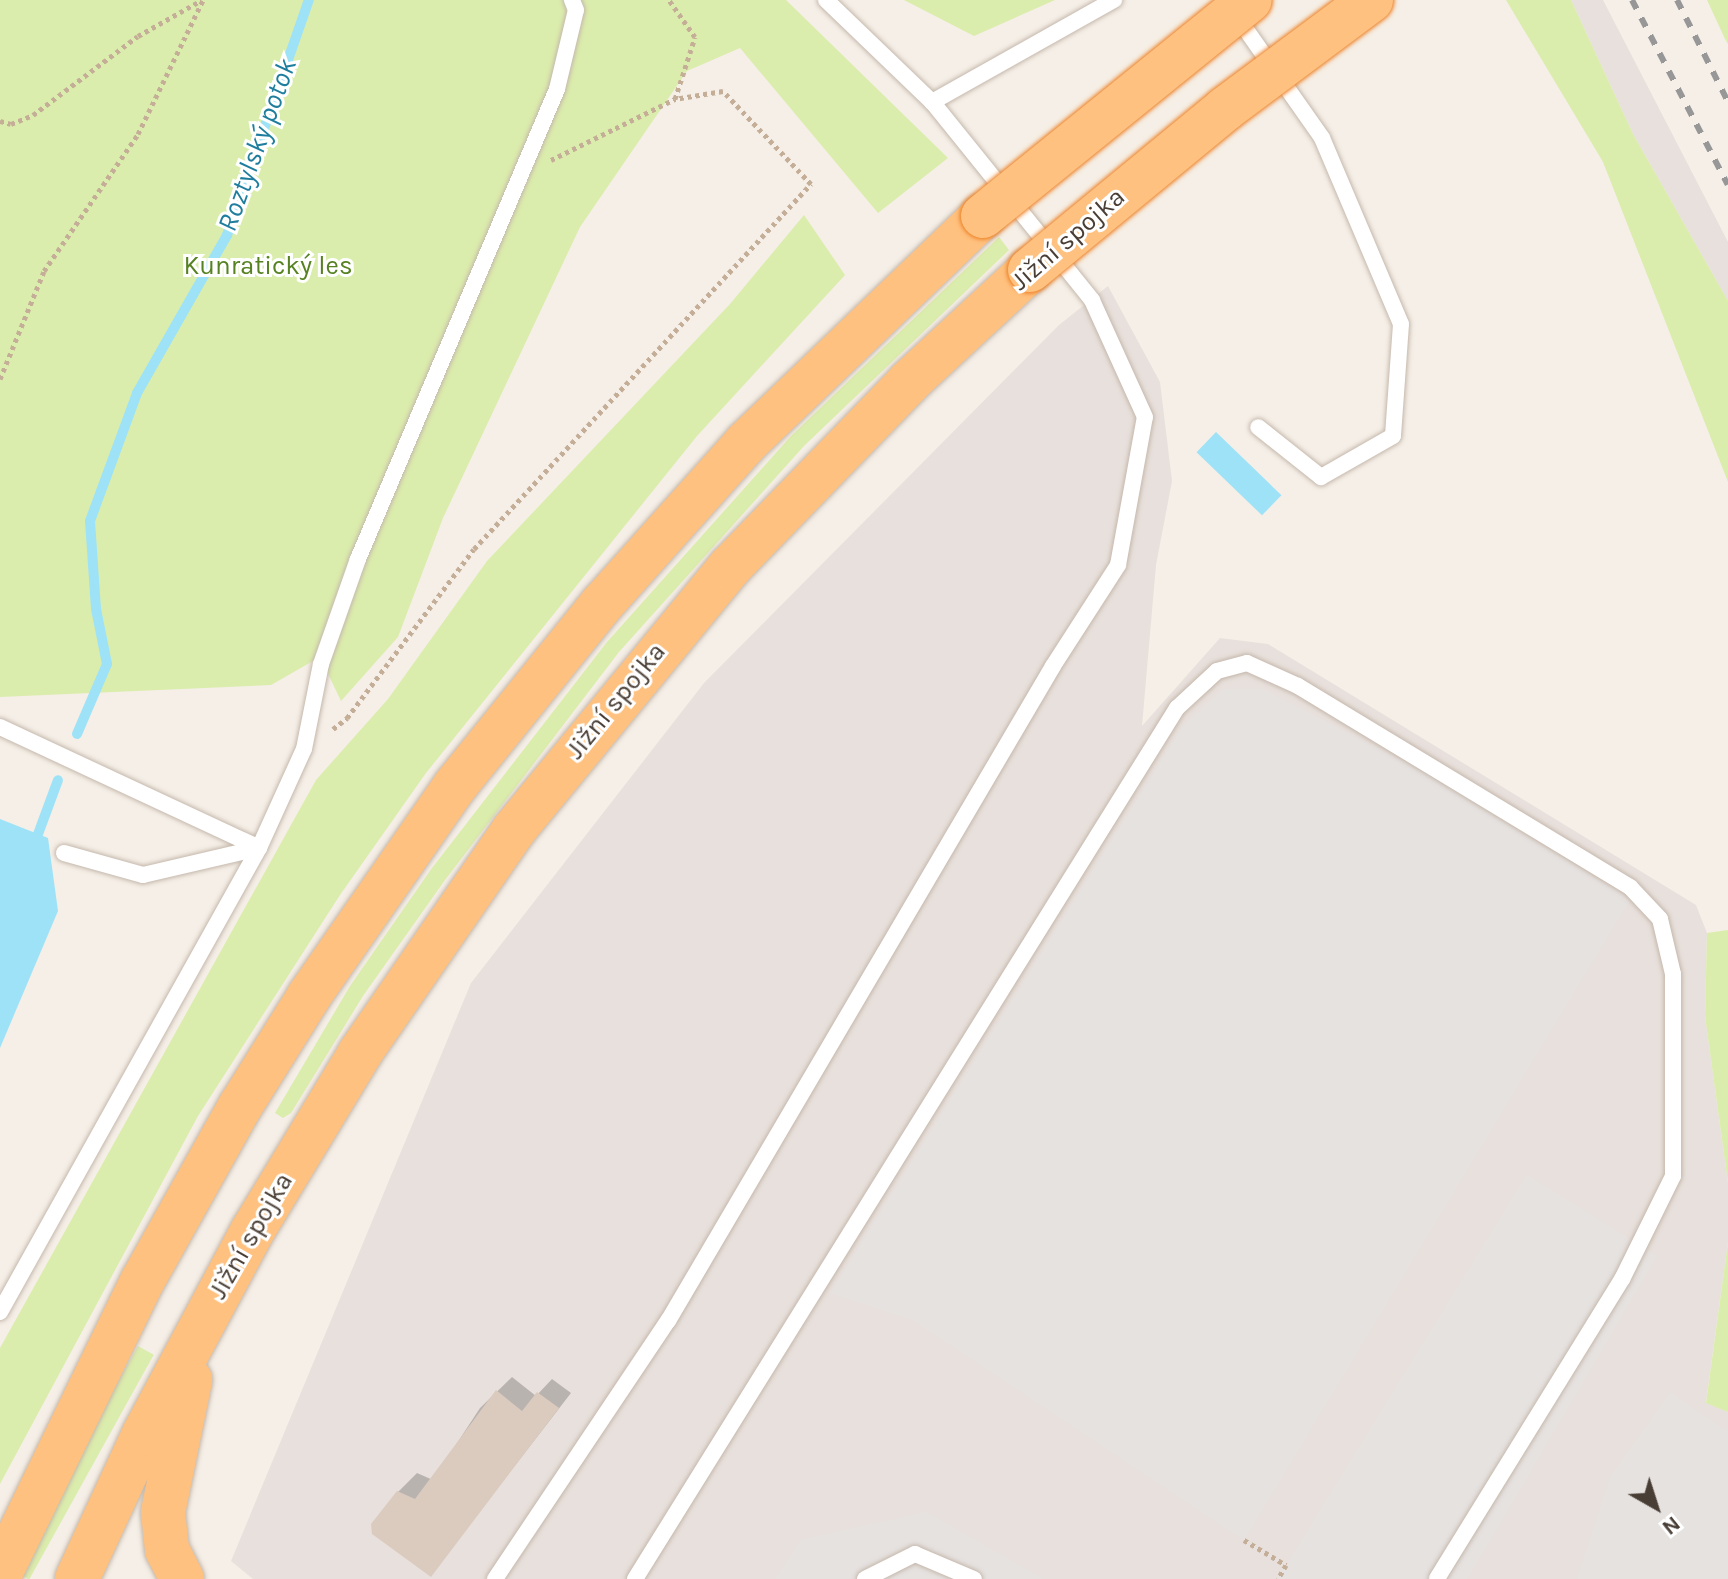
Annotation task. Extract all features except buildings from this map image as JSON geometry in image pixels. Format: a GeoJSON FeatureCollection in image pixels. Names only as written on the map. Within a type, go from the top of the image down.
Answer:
{"type":"FeatureCollection","features":[{"type":"Feature","properties":{"kind":"highway"},"geometry":{"type":"LineString","coordinates":[[0,1574],[104,1355],[234,1118],[309,996],[455,786],[602,604],[746,443],[983,216],[1250,0]]}},
{"type":"Feature","properties":{"kind":"highway","name":"Jižní spojka"},"geometry":{"type":"LineString","coordinates":[[77,1579],[203,1321],[305,1141],[416,966],[589,732],[793,498],[1030,270],[1225,109],[1371,0]]}},
{"type":"Feature","properties":{"kind":"highway"},"geometry":{"type":"LineString","coordinates":[[173,1569],[165,1491],[203,1321]]}},
{"type":"Feature","properties":{"kind":"lane"},"geometry":{"type":"LineString","coordinates":[[0,1312],[259,848],[304,749],[321,664],[358,559],[557,89],[576,10],[572,0]]}},
{"type":"Feature","properties":{"kind":"lane"},"geometry":{"type":"LineString","coordinates":[[495,1579],[668,1321],[1053,666],[1118,565],[1145,417],[1092,300],[932,102],[826,0]]}},
{"type":"Feature","properties":{"kind":"lane"},"geometry":{"type":"LineString","coordinates":[[932,102],[1114,0]]}},
{"type":"Feature","properties":{"kind":"lane"},"geometry":{"type":"LineString","coordinates":[[1225,0],[1322,138],[1401,324],[1393,436],[1321,477],[1258,427]]}},
{"type":"Feature","properties":{"kind":"lane"},"geometry":{"type":"LineString","coordinates":[[635,1579],[1177,708],[1217,671],[1247,663],[1298,686],[1630,887],[1660,919],[1673,974],[1673,1176],[1622,1279],[1437,1579]]}},
{"type":"Feature","properties":{"kind":"lane"},"geometry":{"type":"LineString","coordinates":[[0,727],[259,848]]}},
{"type":"Feature","properties":{"kind":"lane"},"geometry":{"type":"LineString","coordinates":[[64,853],[143,875],[259,848]]}},
{"type":"Feature","properties":{"kind":"lane"},"geometry":{"type":"LineString","coordinates":[[865,1579],[915,1554],[974,1579]]}},
{"type":"Feature","properties":{"kind":"path"},"geometry":{"type":"LineString","coordinates":[[0,121],[11,124],[33,115],[138,36],[203,0]]}},
{"type":"Feature","properties":{"kind":"path"},"geometry":{"type":"LineString","coordinates":[[0,379],[44,271],[138,134],[203,0]]}},
{"type":"Feature","properties":{"kind":"path"},"geometry":{"type":"LineString","coordinates":[[669,0],[695,37],[675,99]]}},
{"type":"Feature","properties":{"kind":"path"},"geometry":{"type":"LineString","coordinates":[[304,749],[347,718],[474,549],[811,184],[723,91],[675,99],[575,151],[524,170]]}},
{"type":"Feature","properties":{"kind":"path"},"geometry":{"type":"LineString","coordinates":[[1244,1540],[1286,1565],[1278,1579]]}},
{"type":"Feature","properties":{"kind":"shaded area"},"geometry":{"type":"Polygon","coordinates":[[[1571,0],[1603,0],[1728,242],[1728,301],[1633,134],[1571,0]]]}},
{"type":"Feature","properties":{"kind":"shaded area"},"geometry":{"type":"Polygon","coordinates":[[[1108,286],[1160,382],[1172,481],[1156,565],[1142,726],[1220,638],[1268,644],[1696,905],[1707,933],[1705,1016],[1728,1183],[1728,1242],[1706,1402],[1728,1412],[1728,1579],[253,1579],[231,1561],[471,983],[704,683],[1059,325],[1108,286]]]}},
{"type":"Feature","properties":{"kind":"shaded area"},"geometry":{"type":"Polygon","coordinates":[[[1224,689],[1262,689],[1428,774],[1630,899],[1244,1540],[913,1320],[830,1293],[1182,727],[1224,689]]]}},
{"type":"Feature","properties":{"kind":"shaded area"},"geometry":{"type":"Polygon","coordinates":[[[1527,1175],[1657,1256],[1467,1579],[1278,1579],[1527,1175]]]}},
{"type":"Feature","properties":{"kind":"shaded area"},"geometry":{"type":"Polygon","coordinates":[[[1670,1393],[1728,1432],[1728,1579],[1577,1579],[1611,1476],[1670,1393]]]}},
{"type":"Feature","properties":{"kind":"shaded area"},"geometry":{"type":"Polygon","coordinates":[[[926,1512],[1043,1579],[776,1579],[801,1540],[926,1512]]]}},
{"type":"Feature","properties":{"kind":"green space","name":"Kunratický les"},"geometry":{"type":"Polygon","coordinates":[[[0,0],[786,0],[948,158],[878,213],[740,48],[687,71],[580,227],[443,518],[398,637],[341,701],[320,657],[271,685],[0,697],[0,0]]]}},
{"type":"Feature","properties":{"kind":"green space"},"geometry":{"type":"Polygon","coordinates":[[[904,0],[1055,0],[974,36],[904,0]]]}},
{"type":"Feature","properties":{"kind":"green space"},"geometry":{"type":"Polygon","coordinates":[[[1506,0],[1571,0],[1633,134],[1728,301],[1728,482],[1603,162],[1506,0]]]}},
{"type":"Feature","properties":{"kind":"green space"},"geometry":{"type":"Polygon","coordinates":[[[1707,0],[1728,0],[1728,44],[1725,39],[1707,0]]]}},
{"type":"Feature","properties":{"kind":"green space"},"geometry":{"type":"Polygon","coordinates":[[[804,215],[845,275],[697,436],[426,773],[340,895],[198,1116],[0,1484],[0,1348],[316,780],[388,699],[487,561],[730,304],[804,215]]]}},
{"type":"Feature","properties":{"kind":"green space"},"geometry":{"type":"Polygon","coordinates":[[[999,237],[1009,250],[804,446],[619,652],[445,880],[363,996],[291,1113],[283,1118],[275,1113],[350,986],[432,868],[607,642],[791,436],[999,237]]]}},
{"type":"Feature","properties":{"kind":"green space"},"geometry":{"type":"Polygon","coordinates":[[[1728,930],[1728,1183],[1705,1016],[1707,933],[1728,930]]]}},
{"type":"Feature","properties":{"kind":"green space"},"geometry":{"type":"Polygon","coordinates":[[[1728,1242],[1728,1412],[1706,1403],[1728,1242]]]}},
{"type":"Feature","properties":{"kind":"green space"},"geometry":{"type":"Polygon","coordinates":[[[138,1346],[154,1355],[29,1579],[13,1571],[138,1346]]]}},
{"type":"Feature","properties":{"kind":"water"},"geometry":{"type":"Polygon","coordinates":[[[1216,432],[1281,495],[1262,515],[1197,452],[1216,432]]]}},
{"type":"Feature","properties":{"kind":"water"},"geometry":{"type":"Polygon","coordinates":[[[0,819],[48,838],[58,911],[0,1048],[0,819]]]}},
{"type":"Feature","properties":{"kind":"waterway","name":"Roztylský potok"},"geometry":{"type":"LineString","coordinates":[[77,734],[107,664],[96,609],[90,521],[137,393],[227,235],[309,0]]}},
{"type":"Feature","properties":{"kind":"waterway","name":"Roztylský potok"},"geometry":{"type":"LineString","coordinates":[[34,845],[58,780]]}},
{"type":"Feature","properties":{"kind":"railway"},"geometry":{"type":"LineString","coordinates":[[1632,0],[1728,185]]}},
{"type":"Feature","properties":{"kind":"railway"},"geometry":{"type":"LineString","coordinates":[[1677,0],[1728,102]]}}]}
